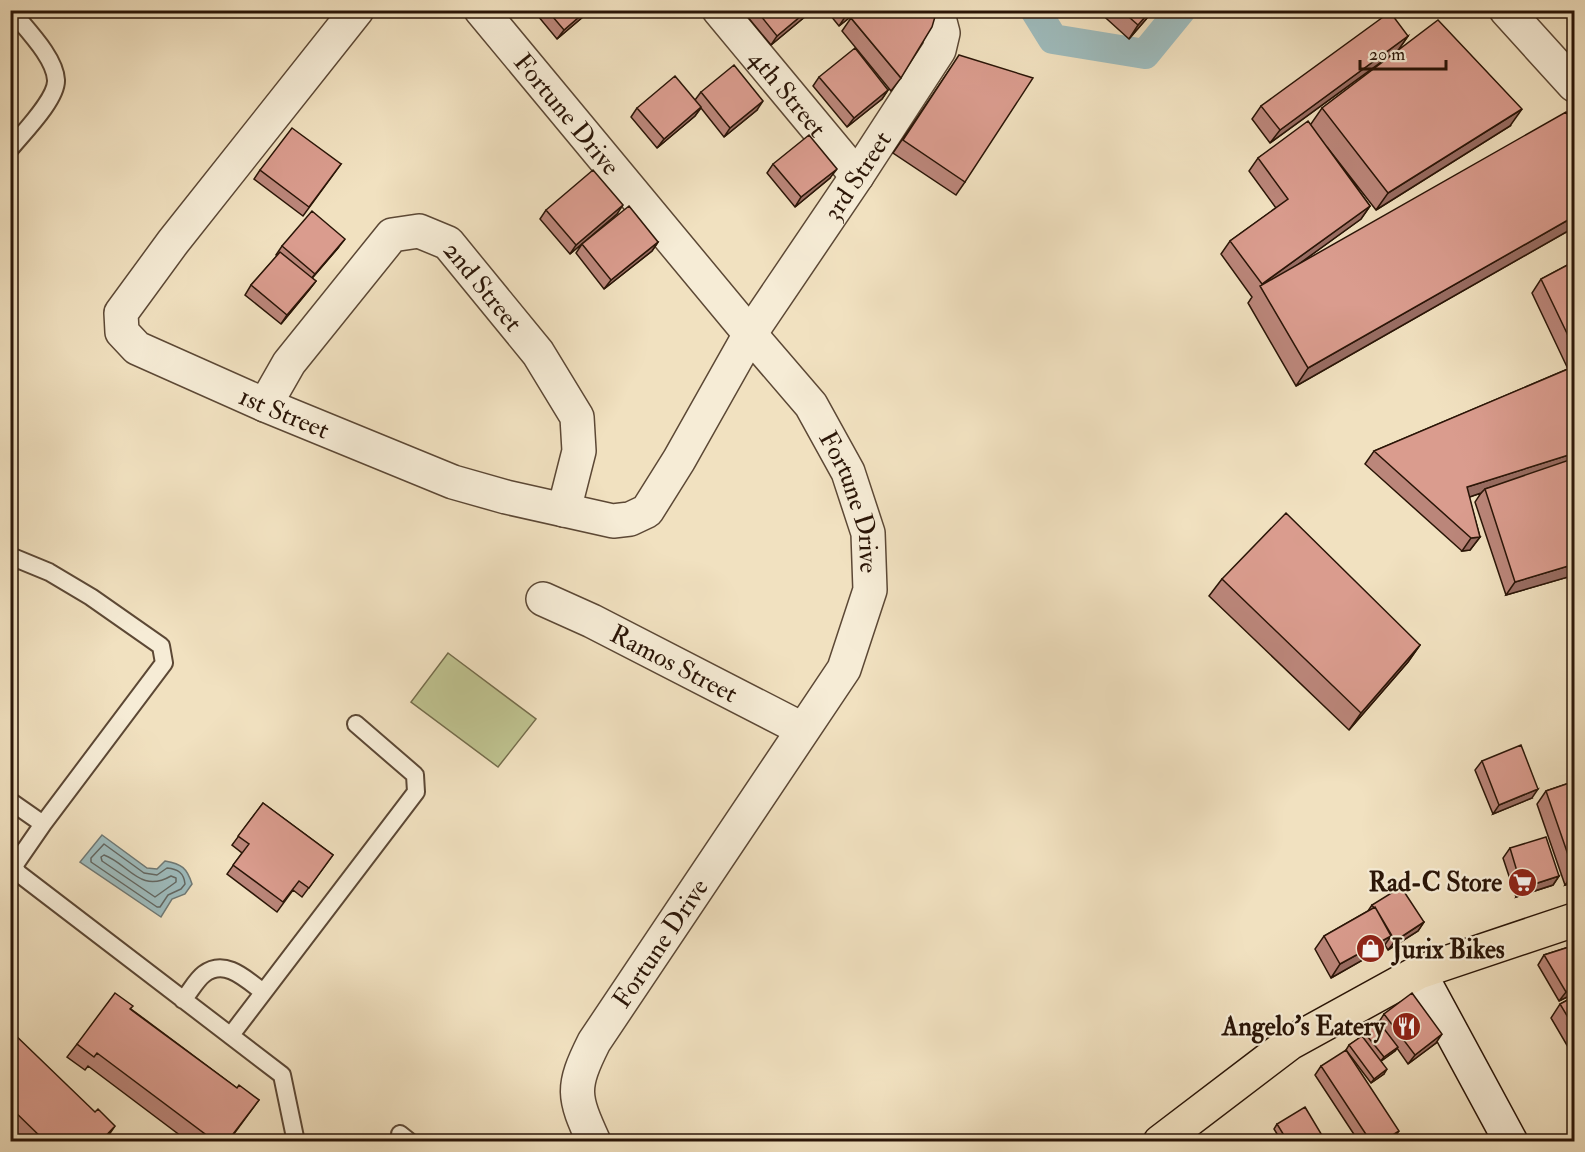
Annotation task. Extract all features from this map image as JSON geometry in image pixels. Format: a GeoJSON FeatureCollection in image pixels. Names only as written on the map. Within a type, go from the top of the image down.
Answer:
{"type":"FeatureCollection","features":[{"type":"Feature","properties":{"kind":"main road"},"geometry":{"type":"LineString","coordinates":[[1178,1135],[1290,1043],[1419,972],[1575,920]]}},
{"type":"Feature","properties":{"kind":"street","name":"1st Street"},"geometry":{"type":"LineString","coordinates":[[357,10],[173,242],[121,313],[122,332],[138,348],[265,405],[453,482],[613,521],[630,519],[647,511],[679,460],[750,334]]}},
{"type":"Feature","properties":{"kind":"street","name":"Fortune Drive"},"geometry":{"type":"LineString","coordinates":[[481,10],[811,405],[848,472],[868,533],[870,590],[843,669],[594,1042],[578,1075],[576,1093],[594,1142]]}},
{"type":"Feature","properties":{"kind":"street","name":"4th Street"},"geometry":{"type":"LineString","coordinates":[[718,10],[856,176]]}},
{"type":"Feature","properties":{"kind":"street","name":"3rd Street"},"geometry":{"type":"LineString","coordinates":[[750,334],[939,50],[943,33],[937,10]]}},
{"type":"Feature","properties":{"kind":"street"},"geometry":{"type":"LineString","coordinates":[[1506,10],[1575,85]]}},
{"type":"Feature","properties":{"kind":"street","name":"2nd Street"},"geometry":{"type":"LineString","coordinates":[[265,405],[289,363],[392,235],[419,231],[448,243],[538,353],[577,417],[579,452],[564,510]]}},
{"type":"Feature","properties":{"kind":"street","name":"Ramos Street"},"geometry":{"type":"LineString","coordinates":[[543,599],[592,621],[802,729]]}},
{"type":"Feature","properties":{"kind":"street"},"geometry":{"type":"LineString","coordinates":[[1419,972],[1511,1142]]}},
{"type":"Feature","properties":{"kind":"lane"},"geometry":{"type":"LineString","coordinates":[[10,149],[50,100],[57,82],[51,61],[11,10]]}},
{"type":"Feature","properties":{"kind":"lane"},"geometry":{"type":"LineString","coordinates":[[10,565],[15,558],[24,561],[49,572],[91,597],[161,646],[164,663],[14,866],[18,873],[282,1075],[296,1142]]}},
{"type":"Feature","properties":{"kind":"lane"},"geometry":{"type":"LineString","coordinates":[[231,1035],[416,792],[415,775],[356,724]]}},
{"type":"Feature","properties":{"kind":"lane"},"geometry":{"type":"LineString","coordinates":[[10,801],[43,824]]}},
{"type":"Feature","properties":{"kind":"lane"},"geometry":{"type":"LineString","coordinates":[[183,1000],[203,974],[216,968],[229,969],[262,992]]}},
{"type":"Feature","properties":{"kind":"green space"},"geometry":{"type":"Polygon","coordinates":[[[448,653],[536,719],[498,767],[411,702],[448,653]]]}},
{"type":"Feature","properties":{"kind":"water"},"geometry":{"type":"Polygon","coordinates":[[[102,835],[147,868],[157,869],[165,861],[180,865],[186,870],[192,884],[185,894],[172,899],[161,917],[80,862],[102,835]]]}},
{"type":"Feature","properties":{"kind":"building"},"geometry":{"type":"Polygon","coordinates":[[[547,10],[587,10],[564,30],[547,10]]]}},
{"type":"Feature","properties":{"kind":"building"},"geometry":{"type":"Polygon","coordinates":[[[756,10],[808,10],[777,36],[756,10]]]}},
{"type":"Feature","properties":{"kind":"building"},"geometry":{"type":"Polygon","coordinates":[[[840,10],[854,10],[845,17],[840,10]]]}},
{"type":"Feature","properties":{"kind":"building"},"geometry":{"type":"Polygon","coordinates":[[[860,10],[937,10],[932,27],[901,78],[851,18],[860,10]]]}},
{"type":"Feature","properties":{"kind":"building"},"geometry":{"type":"Polygon","coordinates":[[[1121,10],[1151,10],[1138,25],[1121,10]]]}},
{"type":"Feature","properties":{"kind":"building"},"geometry":{"type":"Polygon","coordinates":[[[1390,12],[1408,36],[1280,130],[1261,106],[1390,12]]]}},
{"type":"Feature","properties":{"kind":"building"},"geometry":{"type":"Polygon","coordinates":[[[1438,20],[1522,109],[1388,193],[1322,108],[1438,20]]]}},
{"type":"Feature","properties":{"kind":"building"},"geometry":{"type":"Polygon","coordinates":[[[855,48],[888,90],[854,118],[819,77],[855,48]]]}},
{"type":"Feature","properties":{"kind":"building"},"geometry":{"type":"Polygon","coordinates":[[[959,55],[1033,78],[965,182],[903,140],[959,55]]]}},
{"type":"Feature","properties":{"kind":"building"},"geometry":{"type":"Polygon","coordinates":[[[734,65],[763,101],[730,128],[701,92],[734,65]]]}},
{"type":"Feature","properties":{"kind":"building"},"geometry":{"type":"Polygon","coordinates":[[[675,76],[701,107],[664,139],[637,108],[675,76]]]}},
{"type":"Feature","properties":{"kind":"building"},"geometry":{"type":"Polygon","coordinates":[[[1566,112],[1575,126],[1575,216],[1308,368],[1260,286],[1566,112]]]}},
{"type":"Feature","properties":{"kind":"building"},"geometry":{"type":"Polygon","coordinates":[[[1308,121],[1370,206],[1262,284],[1230,241],[1288,199],[1258,158],[1308,121]]]}},
{"type":"Feature","properties":{"kind":"building"},"geometry":{"type":"Polygon","coordinates":[[[292,128],[341,164],[309,207],[260,170],[292,128]]]}},
{"type":"Feature","properties":{"kind":"building"},"geometry":{"type":"Polygon","coordinates":[[[809,135],[837,169],[801,197],[773,164],[809,135]]]}},
{"type":"Feature","properties":{"kind":"building"},"geometry":{"type":"Polygon","coordinates":[[[593,170],[623,205],[576,245],[546,210],[593,170]]]}},
{"type":"Feature","properties":{"kind":"building"},"geometry":{"type":"Polygon","coordinates":[[[629,206],[658,242],[611,280],[582,244],[629,206]]]}},
{"type":"Feature","properties":{"kind":"building"},"geometry":{"type":"Polygon","coordinates":[[[312,211],[345,239],[315,274],[282,246],[312,211]]]}},
{"type":"Feature","properties":{"kind":"building"},"geometry":{"type":"Polygon","coordinates":[[[280,252],[316,281],[287,315],[251,285],[280,252]]]}},
{"type":"Feature","properties":{"kind":"building"},"geometry":{"type":"Polygon","coordinates":[[[1575,261],[1575,350],[1541,279],[1575,261]]]}},
{"type":"Feature","properties":{"kind":"building"},"geometry":{"type":"Polygon","coordinates":[[[1575,366],[1575,453],[1467,487],[1480,537],[1471,538],[1374,451],[1575,366]]]}},
{"type":"Feature","properties":{"kind":"building"},"geometry":{"type":"Polygon","coordinates":[[[1575,458],[1575,564],[1515,582],[1485,489],[1575,458]]]}},
{"type":"Feature","properties":{"kind":"building"},"geometry":{"type":"Polygon","coordinates":[[[1286,513],[1420,645],[1361,713],[1222,579],[1286,513]]]}},
{"type":"Feature","properties":{"kind":"building"},"geometry":{"type":"Polygon","coordinates":[[[1521,745],[1538,789],[1499,805],[1482,761],[1521,745]]]}},
{"type":"Feature","properties":{"kind":"building"},"geometry":{"type":"Polygon","coordinates":[[[1575,781],[1575,872],[1574,872],[1546,791],[1575,781]]]}},
{"type":"Feature","properties":{"kind":"building"},"geometry":{"type":"Polygon","coordinates":[[[263,803],[333,855],[309,888],[299,881],[283,902],[233,865],[249,844],[238,836],[263,803]]]}},
{"type":"Feature","properties":{"kind":"building"},"geometry":{"type":"Polygon","coordinates":[[[1546,837],[1559,876],[1522,888],[1510,848],[1546,837]]]}},
{"type":"Feature","properties":{"kind":"building"},"geometry":{"type":"Polygon","coordinates":[[[1401,887],[1424,922],[1395,941],[1372,905],[1401,887]]]}},
{"type":"Feature","properties":{"kind":"building"},"geometry":{"type":"Polygon","coordinates":[[[1375,907],[1391,936],[1340,964],[1324,936],[1375,907]]]}},
{"type":"Feature","properties":{"kind":"building"},"geometry":{"type":"Polygon","coordinates":[[[1575,945],[1575,987],[1566,992],[1544,955],[1575,945]]]}},
{"type":"Feature","properties":{"kind":"building"},"geometry":{"type":"Polygon","coordinates":[[[115,993],[133,1006],[130,1009],[237,1088],[239,1085],[259,1100],[227,1142],[208,1142],[203,1137],[205,1134],[97,1053],[94,1057],[77,1044],[115,993]]]}},
{"type":"Feature","properties":{"kind":"building"},"geometry":{"type":"Polygon","coordinates":[[[1412,993],[1442,1034],[1415,1055],[1384,1014],[1412,993]]]}},
{"type":"Feature","properties":{"kind":"building"},"geometry":{"type":"Polygon","coordinates":[[[1575,996],[1575,1029],[1560,1004],[1575,996]]]}},
{"type":"Feature","properties":{"kind":"building"},"geometry":{"type":"Polygon","coordinates":[[[1378,1021],[1398,1047],[1384,1057],[1364,1032],[1378,1021]]]}},
{"type":"Feature","properties":{"kind":"building"},"geometry":{"type":"Polygon","coordinates":[[[10,1030],[95,1112],[98,1109],[115,1126],[100,1142],[46,1142],[10,1107],[10,1030]]]}},
{"type":"Feature","properties":{"kind":"building"},"geometry":{"type":"Polygon","coordinates":[[[1362,1036],[1387,1069],[1374,1079],[1349,1045],[1362,1036]]]}},
{"type":"Feature","properties":{"kind":"building"},"geometry":{"type":"Polygon","coordinates":[[[1346,1050],[1399,1131],[1382,1142],[1371,1142],[1321,1066],[1346,1050]]]}},
{"type":"Feature","properties":{"kind":"building"},"geometry":{"type":"Polygon","coordinates":[[[1305,1107],[1326,1142],[1288,1142],[1277,1124],[1305,1107]]]}},
{"type":"Feature","properties":{"kind":"waterway"},"geometry":{"type":"LineString","coordinates":[[1035,10],[1053,39],[1145,54],[1181,10]]}},
{"type":"Feature","properties":{"kind":"place","name":"Rad-C Store"},"geometry":{"type":"Point","coordinates":[1523,882]}},
{"type":"Feature","properties":{"kind":"place","name":"Jurix Bikes"},"geometry":{"type":"Point","coordinates":[1371,949]}},
{"type":"Feature","properties":{"kind":"place","name":"Angelo's Eatery"},"geometry":{"type":"Point","coordinates":[1406,1026]}}]}
